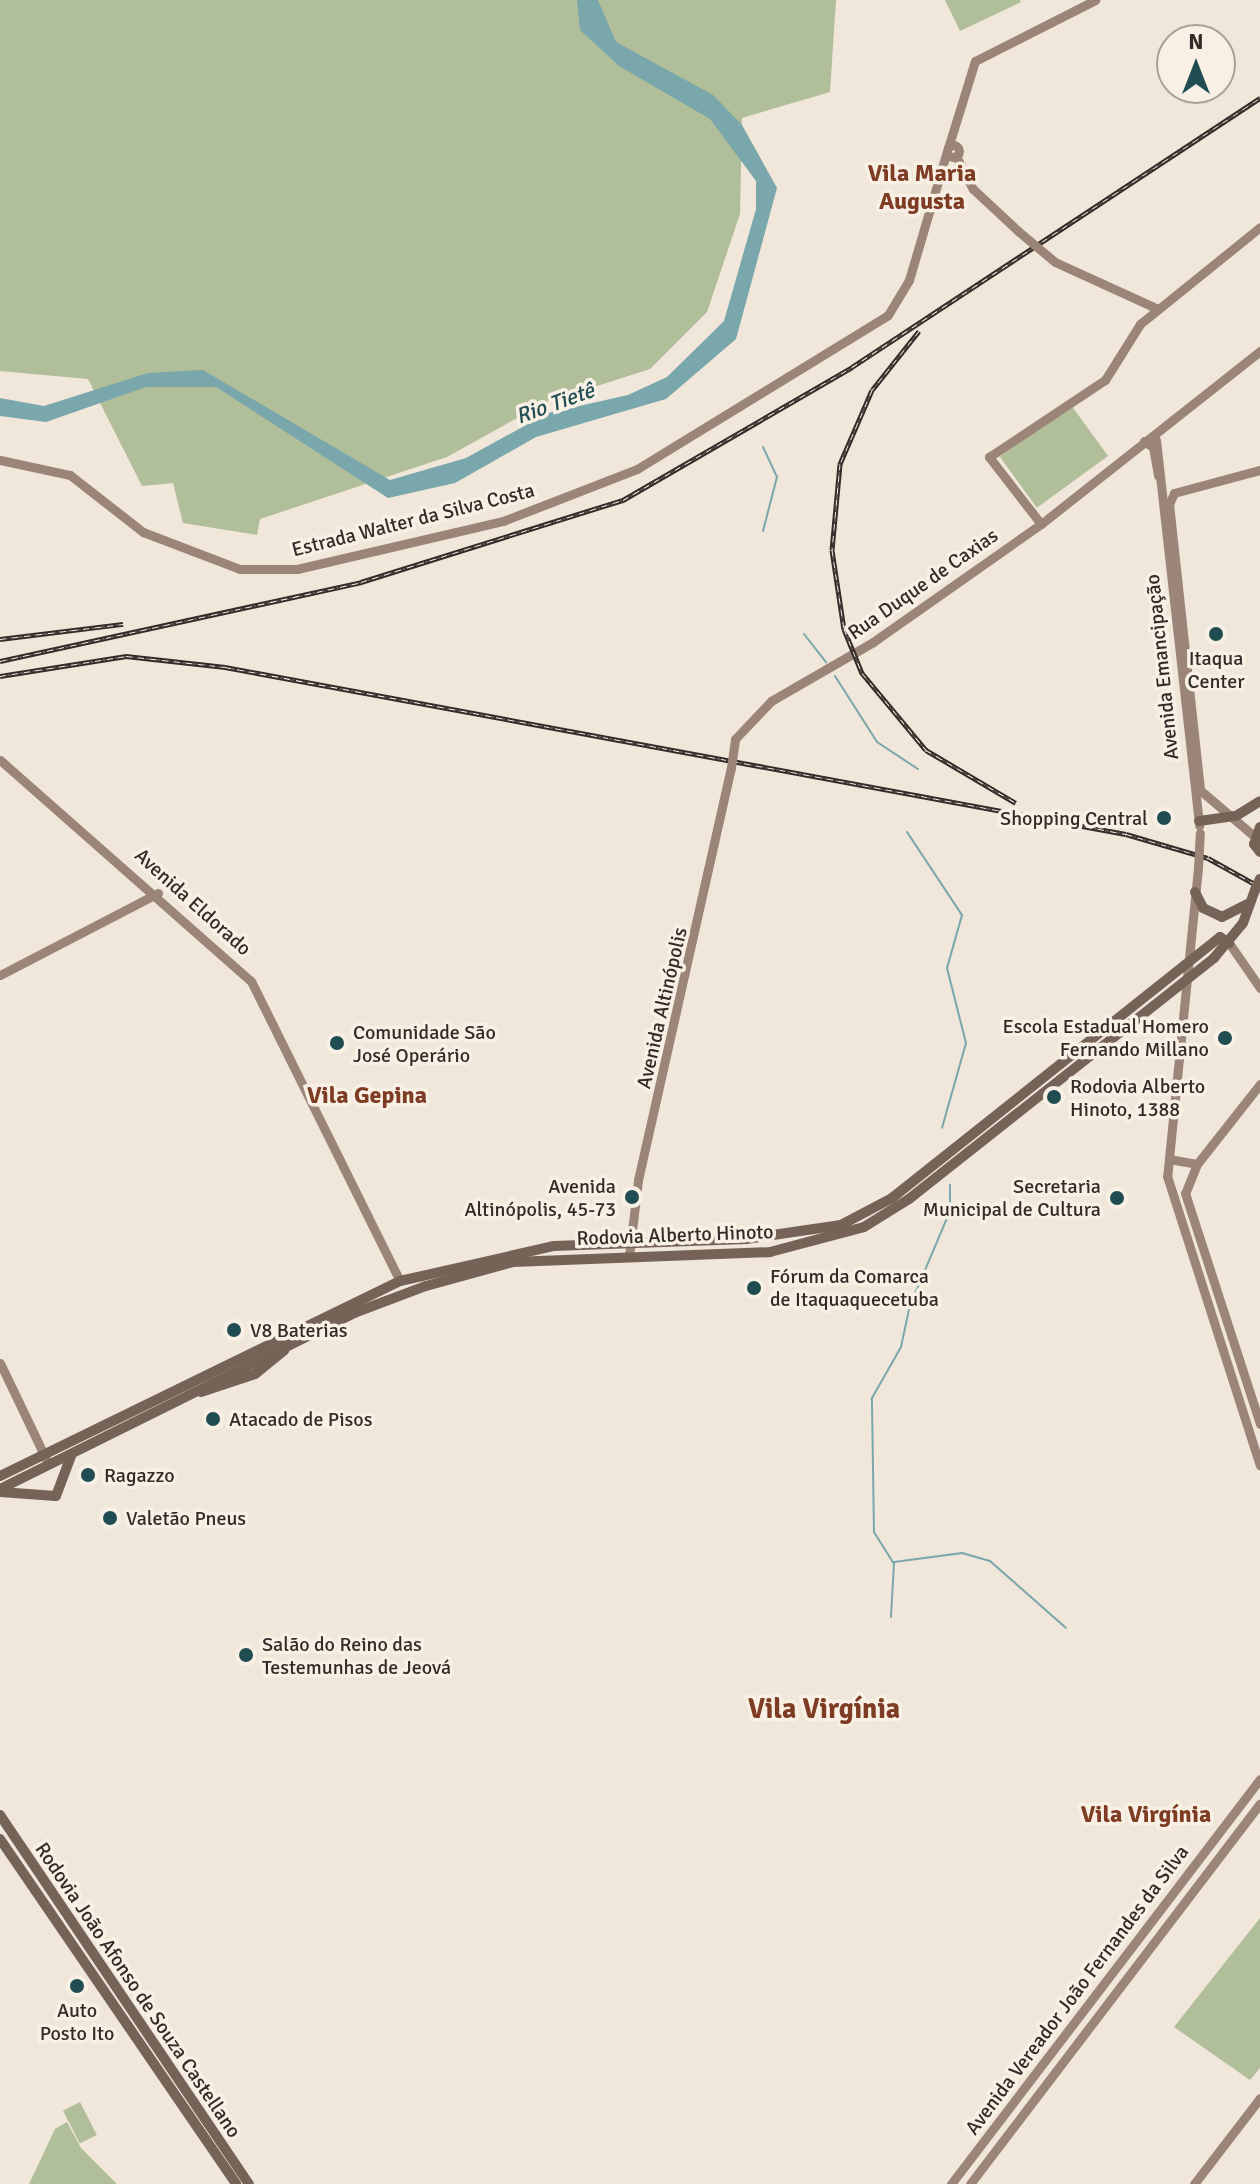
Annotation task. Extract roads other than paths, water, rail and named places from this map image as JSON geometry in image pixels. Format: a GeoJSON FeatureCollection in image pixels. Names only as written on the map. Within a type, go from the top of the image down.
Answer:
{"type":"FeatureCollection","features":[{"type":"Feature","properties":{"kind":"main road"},"geometry":{"type":"LineString","coordinates":[[1095,0],[975,61],[954,126],[952,152],[973,189],[1055,262],[1158,309]]}},
{"type":"Feature","properties":{"kind":"main road","name":"Estrada Walter da Silva Costa"},"geometry":{"type":"LineString","coordinates":[[0,460],[85,482],[143,532],[195,556],[240,569],[297,569],[503,521],[604,484],[871,328],[900,299],[941,170],[952,152]]}},
{"type":"Feature","properties":{"kind":"main road"},"geometry":{"type":"LineString","coordinates":[[1041,524],[989,457],[1075,397],[1105,380],[1132,333],[1260,227]]}},
{"type":"Feature","properties":{"kind":"main road","name":"Rua Duque de Caxias"},"geometry":{"type":"LineString","coordinates":[[731,768],[735,739],[771,701],[869,645],[1041,524],[1260,351]]}},
{"type":"Feature","properties":{"kind":"main road"},"geometry":{"type":"LineString","coordinates":[[1144,441],[1156,440],[1161,428]]}},
{"type":"Feature","properties":{"kind":"main road","name":"Avenida Emancipação"},"geometry":{"type":"LineString","coordinates":[[1156,440],[1163,462],[1162,493],[1200,833],[1167,1176]]}},
{"type":"Feature","properties":{"kind":"main road"},"geometry":{"type":"LineString","coordinates":[[1144,441],[1153,447],[1162,493]]}},
{"type":"Feature","properties":{"kind":"main road"},"geometry":{"type":"LineString","coordinates":[[1163,462],[1174,493],[1260,470]]}},
{"type":"Feature","properties":{"kind":"main road","name":"Avenida Emancipação"},"geometry":{"type":"LineString","coordinates":[[1174,493],[1169,504],[1205,798],[1229,817]]}},
{"type":"Feature","properties":{"kind":"main road","name":"Avenida Eldorado"},"geometry":{"type":"LineString","coordinates":[[0,760],[158,893],[251,981],[400,1281]]}},
{"type":"Feature","properties":{"kind":"main road","name":"Avenida Altinópolis"},"geometry":{"type":"LineString","coordinates":[[629,1256],[626,1242],[731,768]]}},
{"type":"Feature","properties":{"kind":"main road"},"geometry":{"type":"LineString","coordinates":[[1199,821],[1229,817],[1260,801]]}},
{"type":"Feature","properties":{"kind":"main road"},"geometry":{"type":"LineString","coordinates":[[1229,817],[1258,841]]}},
{"type":"Feature","properties":{"kind":"main road"},"geometry":{"type":"LineString","coordinates":[[1195,892],[1203,908],[1222,917],[1236,915],[1256,890]]}},
{"type":"Feature","properties":{"kind":"main road","name":"Rodovia Alberto Hinoto"},"geometry":{"type":"LineString","coordinates":[[0,1490],[288,1346],[394,1297],[471,1273],[546,1257],[770,1252],[875,1222],[1187,980],[1225,940],[1256,890]]}},
{"type":"Feature","properties":{"kind":"main road"},"geometry":{"type":"LineString","coordinates":[[0,975],[158,893]]}},
{"type":"Feature","properties":{"kind":"main road"},"geometry":{"type":"LineString","coordinates":[[1225,940],[1260,988]]}},
{"type":"Feature","properties":{"kind":"main road","name":"Rodovia Alberto Hinoto"},"geometry":{"type":"LineString","coordinates":[[0,1476],[400,1281],[507,1252],[626,1242],[811,1233],[879,1205],[1189,962],[1225,940]]}},
{"type":"Feature","properties":{"kind":"main road"},"geometry":{"type":"LineString","coordinates":[[1260,1084],[1187,1179],[1186,1200],[1260,1424]]}},
{"type":"Feature","properties":{"kind":"main road"},"geometry":{"type":"LineString","coordinates":[[1169,1159],[1197,1164]]}},
{"type":"Feature","properties":{"kind":"main road"},"geometry":{"type":"LineString","coordinates":[[1187,1179],[1167,1176],[1260,1465]]}},
{"type":"Feature","properties":{"kind":"main road"},"geometry":{"type":"LineString","coordinates":[[656,1253],[660,1244],[704,1240]]}},
{"type":"Feature","properties":{"kind":"main road"},"geometry":{"type":"LineString","coordinates":[[0,1363],[49,1466]]}},
{"type":"Feature","properties":{"kind":"main road"},"geometry":{"type":"LineString","coordinates":[[1227,1368],[1241,1365]]}},
{"type":"Feature","properties":{"kind":"main road"},"geometry":{"type":"LineString","coordinates":[[0,1490],[56,1496],[71,1456]]}},
{"type":"Feature","properties":{"kind":"main road","name":"Avenida Vereador João Fernandes da Silva"},"geometry":{"type":"LineString","coordinates":[[951,2184],[1260,1779]]}},
{"type":"Feature","properties":{"kind":"main road","name":"Avenida Vereador João Fernandes da Silva"},"geometry":{"type":"LineString","coordinates":[[970,2184],[1260,1804]]}},
{"type":"Feature","properties":{"kind":"main road","name":"Rodovia João Afonso de Souza Castellano"},"geometry":{"type":"LineString","coordinates":[[0,1815],[249,2184]]}},
{"type":"Feature","properties":{"kind":"main road","name":"Rodovia João Afonso de Souza Castellano"},"geometry":{"type":"LineString","coordinates":[[0,1839],[236,2184]]}},
{"type":"Feature","properties":{"kind":"main road"},"geometry":{"type":"LineString","coordinates":[[1066,2033],[1079,2042]]}},
{"type":"Feature","properties":{"kind":"main road"},"geometry":{"type":"LineString","coordinates":[[1194,2184],[1260,2098]]}},
{"type":"Feature","properties":{"kind":"water"},"geometry":{"type":"Polygon","coordinates":[[[577,0],[598,0],[616,42],[713,95],[742,125],[777,188],[736,339],[666,399],[536,437],[455,483],[388,498],[216,387],[146,387],[46,422],[0,416],[0,398],[44,406],[148,373],[203,370],[390,480],[466,458],[548,413],[628,395],[667,377],[724,321],[756,209],[756,181],[710,119],[619,66],[580,30],[577,0]]]}},
{"type":"Feature","properties":{"kind":"waterway"},"geometry":{"type":"LineString","coordinates":[[763,447],[777,477],[763,531]]}},
{"type":"Feature","properties":{"kind":"waterway"},"geometry":{"type":"LineString","coordinates":[[804,634],[826,662]]}},
{"type":"Feature","properties":{"kind":"waterway"},"geometry":{"type":"LineString","coordinates":[[835,676],[877,742],[918,769]]}},
{"type":"Feature","properties":{"kind":"waterway"},"geometry":{"type":"LineString","coordinates":[[907,832],[962,915],[947,968],[966,1043],[942,1128]]}},
{"type":"Feature","properties":{"kind":"waterway"},"geometry":{"type":"LineString","coordinates":[[891,1617],[894,1564],[874,1532],[872,1398],[901,1347],[909,1308],[950,1211],[950,1185]]}},
{"type":"Feature","properties":{"kind":"waterway"},"geometry":{"type":"LineString","coordinates":[[894,1562],[962,1553],[990,1561],[1066,1628]]}},
{"type":"Feature","properties":{"kind":"railway"},"geometry":{"type":"LineString","coordinates":[[0,661],[361,582],[623,500],[852,367],[1260,98]]}},
{"type":"Feature","properties":{"kind":"railway"},"geometry":{"type":"LineString","coordinates":[[919,331],[872,390],[840,464],[832,550],[844,629],[862,673],[926,750],[1016,803]]}},
{"type":"Feature","properties":{"kind":"railway"},"geometry":{"type":"LineString","coordinates":[[0,639],[123,624]]}},
{"type":"Feature","properties":{"kind":"railway"},"geometry":{"type":"LineString","coordinates":[[0,676],[126,656],[225,667],[1126,834],[1208,858],[1260,887]]}},
{"type":"Feature","properties":{"kind":"place","name":"Itaqua Center"},"geometry":{"type":"Point","coordinates":[1216,634]}},
{"type":"Feature","properties":{"kind":"place","name":"Shopping Central"},"geometry":{"type":"Point","coordinates":[1164,818]}},
{"type":"Feature","properties":{"kind":"place","name":"Escola Estadual Homero Fernando Millano"},"geometry":{"type":"Point","coordinates":[1225,1038]}},
{"type":"Feature","properties":{"kind":"place","name":"Comunidade São José Operário"},"geometry":{"type":"Point","coordinates":[337,1043]}},
{"type":"Feature","properties":{"kind":"place","name":"Rodovia Alberto Hinoto, 1388"},"geometry":{"type":"Point","coordinates":[1054,1097]}},
{"type":"Feature","properties":{"kind":"place","name":"Avenida Altinópolis, 45-73"},"geometry":{"type":"Point","coordinates":[632,1197]}},
{"type":"Feature","properties":{"kind":"place","name":"Secretaria Municipal de Cultura"},"geometry":{"type":"Point","coordinates":[1117,1198]}},
{"type":"Feature","properties":{"kind":"place","name":"Fórum da Comarca de Itaquaquecetuba"},"geometry":{"type":"Point","coordinates":[754,1288]}},
{"type":"Feature","properties":{"kind":"place","name":"V8 Baterias"},"geometry":{"type":"Point","coordinates":[234,1330]}},
{"type":"Feature","properties":{"kind":"place","name":"Atacado de Pisos"},"geometry":{"type":"Point","coordinates":[213,1419]}},
{"type":"Feature","properties":{"kind":"place","name":"Ragazzo"},"geometry":{"type":"Point","coordinates":[88,1475]}},
{"type":"Feature","properties":{"kind":"place","name":"Valetão Pneus"},"geometry":{"type":"Point","coordinates":[110,1518]}},
{"type":"Feature","properties":{"kind":"place","name":"Salão do Reino das Testemunhas de Jeová"},"geometry":{"type":"Point","coordinates":[246,1655]}},
{"type":"Feature","properties":{"kind":"place","name":"Auto Posto Ito"},"geometry":{"type":"Point","coordinates":[77,1986]}},
{"type":"Feature","properties":{"kind":"district","name":"Vila Maria Augusta"},"geometry":{"type":"Point","coordinates":[922,188]}},
{"type":"Feature","properties":{"kind":"district","name":"Vila Gepina"},"geometry":{"type":"Point","coordinates":[367,1096]}},
{"type":"Feature","properties":{"kind":"district","name":"Vila Virgínia"},"geometry":{"type":"Point","coordinates":[824,1709]}},
{"type":"Feature","properties":{"kind":"district","name":"Vila Virgínia"},"geometry":{"type":"Point","coordinates":[1146,1815]}},
{"type":"Feature","properties":{"kind":"water label","name":"Rio Tietê"},"geometry":{"type":"Point","coordinates":[555,403]}}]}
